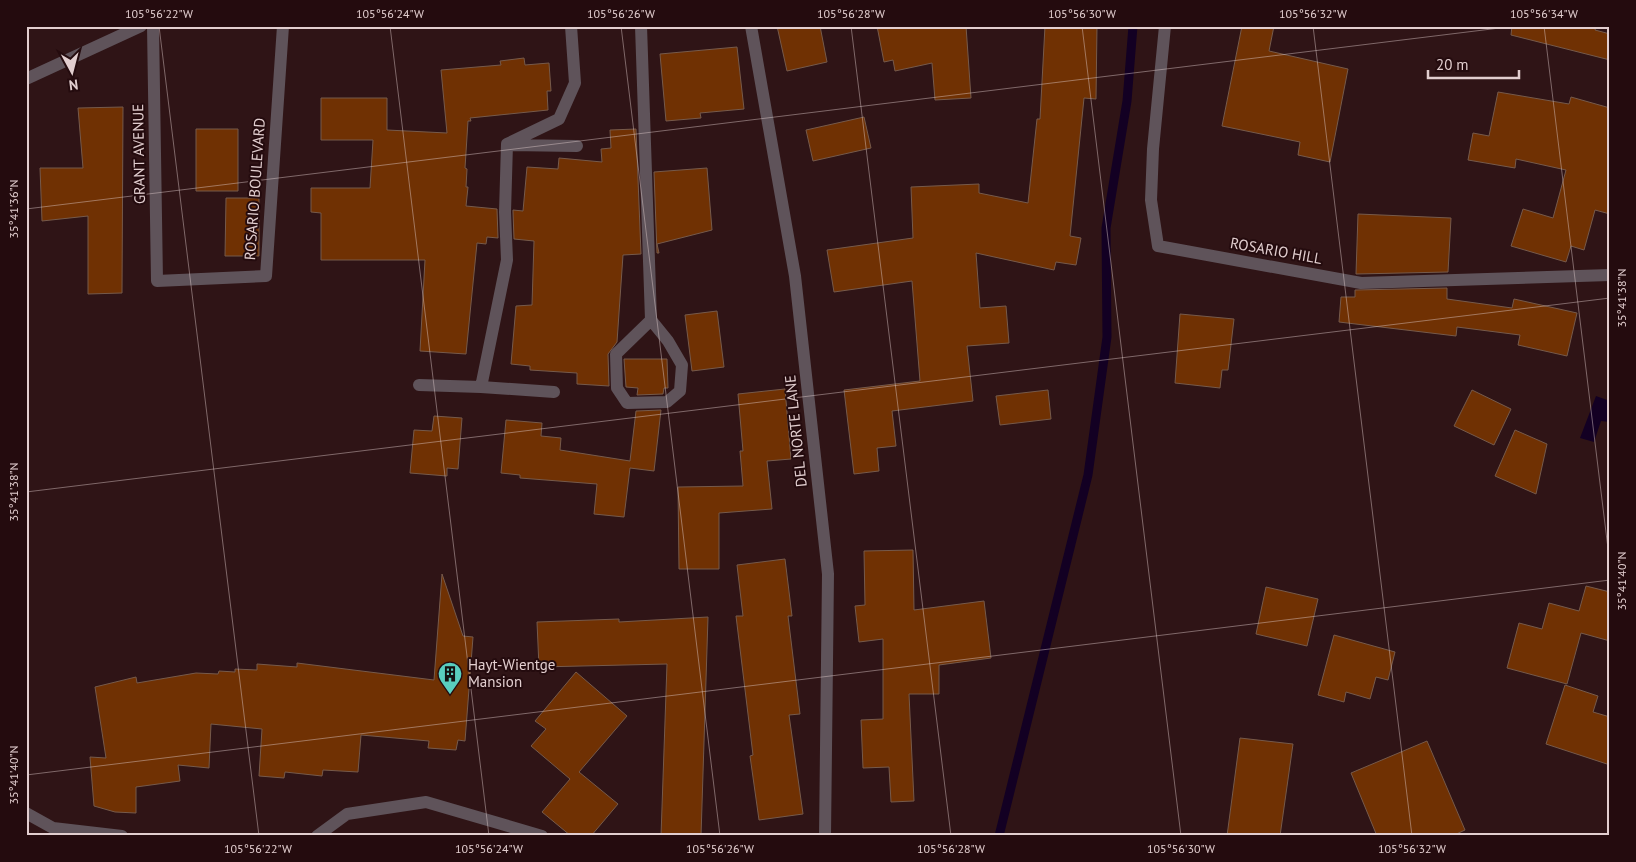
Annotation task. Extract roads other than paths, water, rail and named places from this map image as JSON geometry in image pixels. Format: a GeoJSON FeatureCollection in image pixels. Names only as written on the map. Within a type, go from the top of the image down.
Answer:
{"type":"FeatureCollection","features":[{"type":"Feature","properties":{"kind":"street"},"geometry":{"type":"LineString","coordinates":[[26,79],[141,26]]}},
{"type":"Feature","properties":{"kind":"street","name":"GRANT AVENUE"},"geometry":{"type":"LineString","coordinates":[[153,26],[156,280]]}},
{"type":"Feature","properties":{"kind":"street","name":"ROSARIO BOULEVARD"},"geometry":{"type":"LineString","coordinates":[[156,280],[266,276],[283,26]]}},
{"type":"Feature","properties":{"kind":"street"},"geometry":{"type":"LineString","coordinates":[[506,144],[559,119],[575,82],[571,26]]}},
{"type":"Feature","properties":{"kind":"street"},"geometry":{"type":"LineString","coordinates":[[641,26],[651,320],[668,342],[682,365],[680,391],[666,402],[627,402],[616,388],[616,354],[651,320]]}},
{"type":"Feature","properties":{"kind":"street","name":"DEL NORTE LANE"},"geometry":{"type":"LineString","coordinates":[[751,26],[795,276],[828,574],[825,836]]}},
{"type":"Feature","properties":{"kind":"street","name":"ROSARIO HILL"},"geometry":{"type":"LineString","coordinates":[[1165,26],[1150,200],[1158,246],[1361,283],[1610,275]]}},
{"type":"Feature","properties":{"kind":"street"},"geometry":{"type":"LineString","coordinates":[[506,144],[577,146]]}},
{"type":"Feature","properties":{"kind":"street"},"geometry":{"type":"LineString","coordinates":[[482,387],[507,260],[505,212],[506,144]]}},
{"type":"Feature","properties":{"kind":"street"},"geometry":{"type":"LineString","coordinates":[[419,385],[554,392]]}},
{"type":"Feature","properties":{"kind":"street"},"geometry":{"type":"LineString","coordinates":[[317,836],[347,814],[426,802],[542,836]]}},
{"type":"Feature","properties":{"kind":"street"},"geometry":{"type":"LineString","coordinates":[[26,813],[53,828],[122,836]]}},
{"type":"Feature","properties":{"kind":"waterway"},"geometry":{"type":"LineString","coordinates":[[999,836],[1088,475],[1107,337],[1106,228],[1127,101],[1133,26]]}},
{"type":"Feature","properties":{"kind":"place","name":"Hayt-Wientge Mansion"},"geometry":{"type":"Point","coordinates":[450,695]}}]}
